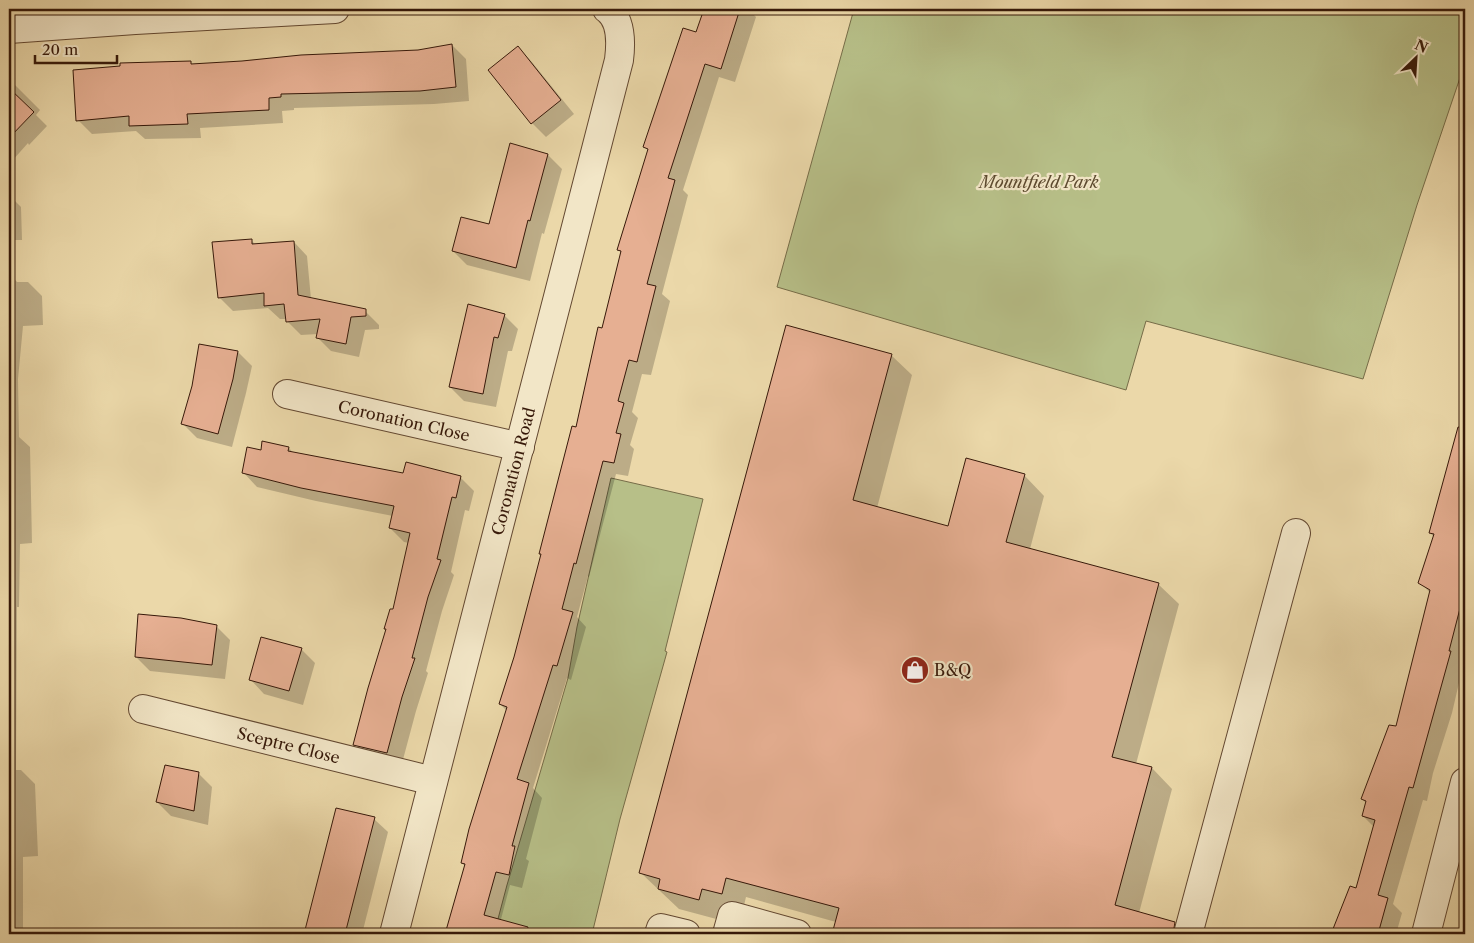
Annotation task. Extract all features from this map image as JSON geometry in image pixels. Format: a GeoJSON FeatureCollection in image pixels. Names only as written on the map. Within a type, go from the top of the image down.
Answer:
{"type":"FeatureCollection","features":[{"type":"Feature","properties":{"kind":"street"},"geometry":{"type":"LineString","coordinates":[[9,30],[135,20],[335,9]]}},
{"type":"Feature","properties":{"kind":"street","name":"Coronation Road"},"geometry":{"type":"LineString","coordinates":[[394,934],[619,60],[621,41],[617,24],[608,10]]}},
{"type":"Feature","properties":{"kind":"street","name":"Coronation Close"},"geometry":{"type":"LineString","coordinates":[[287,394],[520,447]]}},
{"type":"Feature","properties":{"kind":"street"},"geometry":{"type":"LineString","coordinates":[[1188,934],[1296,534]]}},
{"type":"Feature","properties":{"kind":"street","name":"Sceptre Close"},"geometry":{"type":"LineString","coordinates":[[143,709],[433,781]]}},
{"type":"Feature","properties":{"kind":"street"},"geometry":{"type":"LineString","coordinates":[[1426,934],[1465,782]]}},
{"type":"Feature","properties":{"kind":"street"},"geometry":{"type":"LineString","coordinates":[[728,934],[732,916],[797,934]]}},
{"type":"Feature","properties":{"kind":"street"},"geometry":{"type":"LineString","coordinates":[[659,934],[661,928],[686,934]]}},
{"type":"Feature","properties":{"kind":"green space","name":"Mountfield Park"},"geometry":{"type":"Polygon","coordinates":[[[854,9],[1465,9],[1465,63],[1417,205],[1363,379],[1146,321],[1126,390],[777,287],[854,9]]]}},
{"type":"Feature","properties":{"kind":"green space"},"geometry":{"type":"Polygon","coordinates":[[[611,478],[703,499],[665,651],[667,652],[620,819],[592,934],[494,934],[568,678],[577,627],[611,478]]]}},
{"type":"Feature","properties":{"kind":"building"},"geometry":{"type":"Polygon","coordinates":[[[704,9],[740,9],[721,69],[705,64],[668,178],[675,180],[647,284],[656,286],[637,362],[629,360],[618,401],[624,403],[616,433],[621,434],[614,463],[603,461],[562,609],[573,612],[557,666],[553,665],[517,779],[529,783],[512,846],[515,846],[509,875],[496,872],[484,915],[528,927],[527,934],[445,934],[465,864],[461,863],[469,829],[507,707],[499,704],[514,657],[572,426],[576,427],[598,327],[602,328],[621,251],[617,250],[648,149],[643,147],[683,28],[696,32],[704,9]]]}},
{"type":"Feature","properties":{"kind":"building"},"geometry":{"type":"Polygon","coordinates":[[[452,44],[456,87],[420,91],[281,94],[281,97],[269,98],[269,110],[187,114],[188,124],[129,126],[129,116],[76,121],[73,70],[120,66],[120,63],[191,61],[191,64],[301,55],[418,50],[452,44]]]}},
{"type":"Feature","properties":{"kind":"building"},"geometry":{"type":"Polygon","coordinates":[[[518,46],[561,100],[531,124],[488,70],[518,46]]]}},
{"type":"Feature","properties":{"kind":"building"},"geometry":{"type":"Polygon","coordinates":[[[9,88],[34,112],[9,138],[9,88]]]}},
{"type":"Feature","properties":{"kind":"building"},"geometry":{"type":"Polygon","coordinates":[[[510,143],[548,154],[516,268],[452,251],[461,217],[489,224],[510,143]]]}},
{"type":"Feature","properties":{"kind":"building"},"geometry":{"type":"Polygon","coordinates":[[[252,239],[252,244],[294,241],[298,295],[366,309],[366,316],[351,317],[346,344],[316,338],[320,319],[286,322],[284,304],[264,306],[264,293],[218,298],[212,242],[252,239]]]}},
{"type":"Feature","properties":{"kind":"building"},"geometry":{"type":"Polygon","coordinates":[[[468,304],[505,314],[498,338],[494,337],[483,394],[449,387],[468,304]]]}},
{"type":"Feature","properties":{"kind":"building","name":"B&Q"},"geometry":{"type":"Polygon","coordinates":[[[786,325],[892,354],[853,500],[948,526],[966,458],[1025,474],[1006,542],[1159,583],[1112,757],[1152,767],[1115,905],[1175,922],[1173,934],[832,934],[839,908],[726,878],[722,894],[702,889],[699,900],[658,889],[660,879],[639,873],[786,325]]]}},
{"type":"Feature","properties":{"kind":"building"},"geometry":{"type":"Polygon","coordinates":[[[199,344],[238,351],[233,379],[218,434],[181,424],[192,386],[199,344]]]}},
{"type":"Feature","properties":{"kind":"building"},"geometry":{"type":"Polygon","coordinates":[[[1458,427],[1465,428],[1465,589],[1449,651],[1451,651],[1413,788],[1409,787],[1378,895],[1388,898],[1378,934],[1331,934],[1350,886],[1356,888],[1375,820],[1362,816],[1366,801],[1361,799],[1389,725],[1396,726],[1430,590],[1418,583],[1434,534],[1429,533],[1458,427]]]}},
{"type":"Feature","properties":{"kind":"building"},"geometry":{"type":"Polygon","coordinates":[[[262,441],[289,447],[288,451],[403,473],[406,462],[461,476],[456,498],[452,497],[437,559],[441,560],[428,597],[412,658],[415,658],[387,753],[353,745],[386,629],[384,629],[390,609],[393,609],[410,533],[389,528],[394,506],[301,488],[242,473],[247,447],[261,450],[262,441]]]}},
{"type":"Feature","properties":{"kind":"building"},"geometry":{"type":"Polygon","coordinates":[[[138,614],[181,618],[217,625],[212,665],[135,657],[138,614]]]}},
{"type":"Feature","properties":{"kind":"building"},"geometry":{"type":"Polygon","coordinates":[[[261,637],[302,648],[289,691],[249,680],[261,637]]]}},
{"type":"Feature","properties":{"kind":"building"},"geometry":{"type":"Polygon","coordinates":[[[165,765],[199,772],[194,811],[156,802],[165,765]]]}},
{"type":"Feature","properties":{"kind":"building"},"geometry":{"type":"Polygon","coordinates":[[[336,808],[375,817],[345,934],[304,934],[336,808]]]}},
{"type":"Feature","properties":{"kind":"place","name":"B&Q"},"geometry":{"type":"Point","coordinates":[915,670]}}]}
